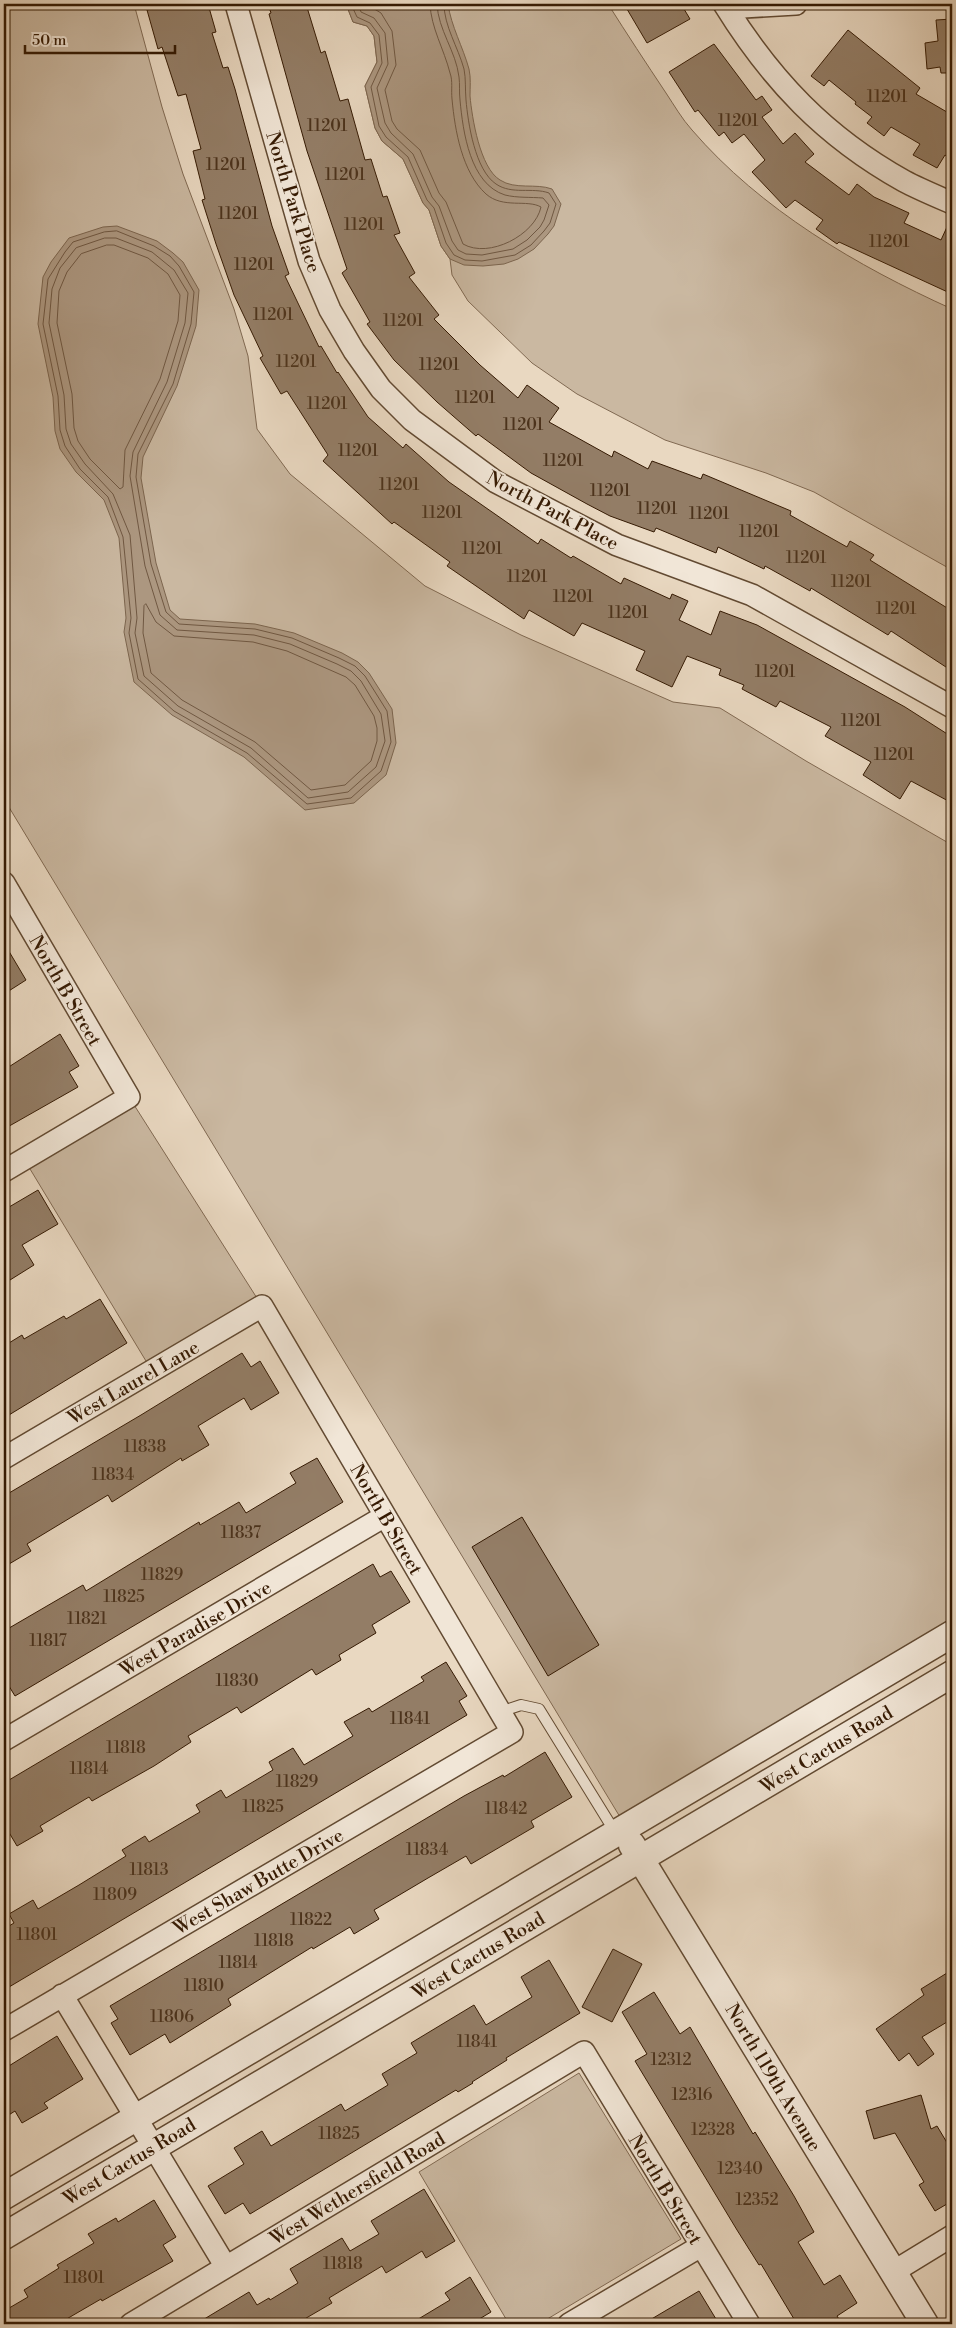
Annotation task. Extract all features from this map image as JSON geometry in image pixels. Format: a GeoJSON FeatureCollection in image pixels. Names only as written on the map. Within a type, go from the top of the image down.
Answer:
{"type":"FeatureCollection","features":[{"type":"Feature","properties":{"kind":"street","name":"North Park Place"},"geometry":{"type":"LineString","coordinates":[[236,4],[309,261],[319,286],[330,310],[354,351],[381,389],[412,420],[496,482],[617,545],[752,595],[952,707]]}},
{"type":"Feature","properties":{"kind":"street"},"geometry":{"type":"LineString","coordinates":[[796,4],[726,6],[746,39],[789,93],[830,131],[904,181],[952,203]]}},
{"type":"Feature","properties":{"kind":"street","name":"North B Street"},"geometry":{"type":"LineString","coordinates":[[4,884],[129,1097],[4,1171]]}},
{"type":"Feature","properties":{"kind":"street","name":"North B Street"},"geometry":{"type":"LineString","coordinates":[[262,1306],[512,1732]]}},
{"type":"Feature","properties":{"kind":"street","name":"West Laurel Lane"},"geometry":{"type":"LineString","coordinates":[[4,1458],[262,1306]]}},
{"type":"Feature","properties":{"kind":"street","name":"West Paradise Drive"},"geometry":{"type":"LineString","coordinates":[[4,1740],[385,1516]]}},
{"type":"Feature","properties":{"kind":"street","name":"West Cactus Road"},"geometry":{"type":"LineString","coordinates":[[4,2196],[952,1634]]}},
{"type":"Feature","properties":{"kind":"street","name":"West Cactus Road"},"geometry":{"type":"LineString","coordinates":[[4,2236],[952,1674]]}},
{"type":"Feature","properties":{"kind":"street","name":"West Shaw Butte Drive"},"geometry":{"type":"LineString","coordinates":[[4,2030],[512,1732]]}},
{"type":"Feature","properties":{"kind":"street","name":"North 119th Avenue"},"geometry":{"type":"LineString","coordinates":[[619,1831],[640,1859],[925,2324]]}},
{"type":"Feature","properties":{"kind":"street"},"geometry":{"type":"LineString","coordinates":[[62,1995],[226,2267]]}},
{"type":"Feature","properties":{"kind":"street","name":"North B Street"},"geometry":{"type":"LineString","coordinates":[[584,2052],[749,2324]]}},
{"type":"Feature","properties":{"kind":"street","name":"West Wethersfield Road"},"geometry":{"type":"LineString","coordinates":[[131,2324],[584,2052]]}},
{"type":"Feature","properties":{"kind":"street"},"geometry":{"type":"LineString","coordinates":[[893,2272],[952,2236]]}},
{"type":"Feature","properties":{"kind":"street"},"geometry":{"type":"LineString","coordinates":[[569,2324],[701,2246]]}},
{"type":"Feature","properties":{"kind":"lane"},"geometry":{"type":"LineString","coordinates":[[500,1712],[521,1705],[539,1708],[619,1831]]}},
{"type":"Feature","properties":{"kind":"shaded area"},"geometry":{"type":"Polygon","coordinates":[[[4,4],[134,4],[162,107],[183,174],[234,309],[248,356],[257,429],[290,474],[425,586],[521,635],[673,702],[720,708],[806,761],[952,845],[952,1620],[620,1817],[4,799],[4,4]]]}},
{"type":"Feature","properties":{"kind":"shaded area"},"geometry":{"type":"Polygon","coordinates":[[[346,4],[608,4],[685,121],[719,159],[748,186],[812,233],[846,255],[952,309],[952,570],[814,492],[766,473],[665,440],[577,394],[532,363],[468,301],[452,275],[450,259],[441,246],[429,210],[423,203],[403,159],[382,141],[375,128],[365,86],[377,62],[374,36],[367,26],[353,22],[346,4]]]}},
{"type":"Feature","properties":{"kind":"shaded area"},"geometry":{"type":"Polygon","coordinates":[[[129,1097],[262,1306],[152,1371],[24,1159],[129,1097]]]}},
{"type":"Feature","properties":{"kind":"shaded area"},"geometry":{"type":"Polygon","coordinates":[[[579,2073],[681,2239],[539,2324],[509,2324],[419,2172],[579,2073]]]}},
{"type":"Feature","properties":{"kind":"water"},"geometry":{"type":"Polygon","coordinates":[[[346,4],[448,4],[469,69],[473,117],[478,142],[487,165],[493,174],[506,183],[552,189],[561,204],[554,226],[534,249],[518,259],[504,264],[464,265],[450,259],[441,246],[429,210],[423,203],[403,159],[382,141],[375,128],[365,86],[377,62],[374,36],[367,26],[353,22],[346,4]]]}},
{"type":"Feature","properties":{"kind":"water"},"geometry":{"type":"Polygon","coordinates":[[[117,226],[157,241],[173,253],[183,262],[199,290],[196,326],[177,386],[143,457],[141,478],[156,563],[170,610],[180,619],[255,624],[294,633],[342,653],[358,662],[369,673],[392,709],[396,743],[386,775],[354,803],[305,810],[244,757],[172,715],[134,682],[124,632],[126,618],[119,538],[104,500],[76,472],[60,449],[55,431],[53,397],[38,324],[43,277],[51,262],[69,238],[103,227],[117,226]]]}},
{"type":"Feature","properties":{"kind":"building"},"geometry":{"type":"Polygon","coordinates":[[[170,4],[208,4],[216,32],[212,33],[223,68],[228,67],[272,226],[289,274],[285,276],[319,347],[321,346],[337,373],[368,417],[403,448],[406,444],[449,482],[538,544],[541,539],[571,558],[573,556],[621,584],[624,578],[670,599],[672,594],[688,601],[679,620],[711,635],[720,611],[757,625],[905,707],[952,737],[952,803],[911,781],[900,799],[863,775],[871,762],[825,736],[831,727],[780,701],[776,707],[742,689],[744,685],[719,675],[721,669],[687,656],[672,687],[636,670],[645,651],[582,623],[574,636],[529,610],[524,619],[447,566],[450,562],[394,522],[392,524],[323,461],[328,455],[287,391],[281,394],[260,358],[263,356],[234,295],[216,244],[202,200],[205,199],[193,151],[201,149],[186,94],[178,96],[162,47],[158,49],[147,10],[170,4]]]}},
{"type":"Feature","properties":{"kind":"building"},"geometry":{"type":"Polygon","coordinates":[[[268,4],[306,4],[321,53],[325,51],[340,101],[348,99],[365,160],[371,159],[383,197],[387,196],[400,233],[394,235],[415,273],[409,277],[439,315],[434,319],[480,365],[518,398],[527,385],[559,408],[549,422],[612,457],[614,451],[648,469],[652,461],[701,479],[703,474],[791,511],[790,515],[847,547],[850,541],[874,555],[870,560],[952,611],[952,671],[891,631],[888,635],[811,588],[810,591],[765,566],[764,569],[718,547],[716,553],[656,528],[654,532],[610,516],[587,504],[531,473],[478,434],[476,436],[437,402],[394,360],[367,324],[370,322],[342,273],[347,269],[307,151],[269,14],[271,13],[268,4]]]}},
{"type":"Feature","properties":{"kind":"building"},"geometry":{"type":"Polygon","coordinates":[[[624,4],[681,4],[690,19],[647,43],[624,4]]]}},
{"type":"Feature","properties":{"kind":"building"},"geometry":{"type":"Polygon","coordinates":[[[952,19],[952,73],[941,73],[940,67],[927,69],[925,43],[938,41],[936,20],[952,19]]]}},
{"type":"Feature","properties":{"kind":"building"},"geometry":{"type":"Polygon","coordinates":[[[848,30],[920,88],[916,94],[952,115],[952,160],[945,155],[937,168],[913,155],[920,144],[891,127],[884,136],[867,123],[872,117],[855,104],[856,102],[829,80],[824,86],[811,76],[848,30]]]}},
{"type":"Feature","properties":{"kind":"building"},"geometry":{"type":"Polygon","coordinates":[[[714,44],[756,100],[762,96],[772,110],[762,117],[783,144],[795,133],[814,154],[805,162],[849,195],[857,184],[874,197],[909,213],[904,223],[941,240],[952,216],[952,294],[839,242],[837,244],[816,229],[823,220],[795,200],[786,208],[752,172],[765,160],[744,134],[732,143],[724,132],[719,136],[698,110],[695,112],[669,72],[714,44]]]}},
{"type":"Feature","properties":{"kind":"building"},"geometry":{"type":"Polygon","coordinates":[[[4,943],[26,980],[4,994],[4,943]]]}},
{"type":"Feature","properties":{"kind":"building"},"geometry":{"type":"Polygon","coordinates":[[[60,1034],[79,1066],[69,1072],[78,1087],[4,1129],[4,1070],[60,1034]]]}},
{"type":"Feature","properties":{"kind":"building"},"geometry":{"type":"Polygon","coordinates":[[[38,1190],[58,1224],[22,1245],[34,1265],[10,1280],[4,1270],[4,1210],[38,1190]]]}},
{"type":"Feature","properties":{"kind":"building"},"geometry":{"type":"Polygon","coordinates":[[[100,1299],[127,1343],[4,1418],[4,1346],[22,1335],[24,1339],[64,1316],[66,1319],[100,1299]]]}},
{"type":"Feature","properties":{"kind":"building"},"geometry":{"type":"Polygon","coordinates":[[[242,1353],[251,1367],[260,1361],[279,1393],[251,1410],[244,1398],[198,1426],[209,1445],[182,1461],[181,1458],[112,1502],[108,1495],[27,1544],[31,1551],[4,1567],[4,1496],[242,1353]]]}},
{"type":"Feature","properties":{"kind":"building"},"geometry":{"type":"Polygon","coordinates":[[[317,1458],[343,1502],[15,1696],[4,1678],[4,1631],[83,1585],[86,1591],[199,1522],[200,1525],[239,1502],[246,1513],[296,1483],[290,1473],[317,1458]]]}},
{"type":"Feature","properties":{"kind":"building"},"geometry":{"type":"Polygon","coordinates":[[[522,1517],[599,1645],[548,1676],[472,1547],[522,1517]]]}},
{"type":"Feature","properties":{"kind":"building"},"geometry":{"type":"Polygon","coordinates":[[[373,1564],[380,1577],[391,1571],[410,1602],[372,1625],[376,1633],[339,1655],[341,1660],[316,1675],[312,1669],[241,1713],[237,1707],[188,1736],[191,1742],[154,1766],[92,1801],[89,1797],[40,1826],[43,1831],[17,1846],[4,1824],[4,1783],[373,1564]]]}},
{"type":"Feature","properties":{"kind":"building"},"geometry":{"type":"Polygon","coordinates":[[[446,1662],[467,1696],[459,1701],[467,1715],[4,1990],[4,1929],[14,1923],[9,1914],[33,1900],[38,1909],[126,1856],[122,1850],[145,1836],[149,1842],[200,1812],[196,1805],[221,1790],[226,1798],[273,1770],[269,1762],[293,1748],[304,1765],[353,1736],[344,1722],[369,1708],[372,1712],[424,1681],[421,1677],[446,1662]]]}},
{"type":"Feature","properties":{"kind":"building"},"geometry":{"type":"Polygon","coordinates":[[[545,1752],[572,1797],[531,1821],[534,1827],[471,1864],[466,1856],[374,1910],[379,1919],[354,1934],[350,1927],[313,1949],[312,1947],[228,1999],[231,2005],[170,2043],[165,2034],[130,2055],[111,2023],[118,2019],[110,2006],[464,1796],[503,1775],[504,1777],[545,1752]]]}},
{"type":"Feature","properties":{"kind":"building"},"geometry":{"type":"Polygon","coordinates":[[[613,1949],[642,1964],[612,2022],[582,2007],[613,1949]]]}},
{"type":"Feature","properties":{"kind":"building"},"geometry":{"type":"Polygon","coordinates":[[[549,1960],[580,2013],[506,2058],[507,2060],[473,2083],[458,2092],[456,2090],[250,2214],[243,2203],[225,2214],[208,2186],[244,2164],[234,2148],[262,2131],[271,2146],[341,2104],[345,2111],[388,2085],[382,2074],[417,2053],[411,2043],[474,2005],[486,2025],[532,1997],[521,1977],[549,1960]]]}},
{"type":"Feature","properties":{"kind":"building"},"geometry":{"type":"Polygon","coordinates":[[[947,1973],[952,1982],[952,2019],[922,2037],[934,2054],[918,2066],[909,2053],[899,2061],[876,2029],[924,1995],[921,1989],[947,1973]]]}},
{"type":"Feature","properties":{"kind":"building"},"geometry":{"type":"Polygon","coordinates":[[[654,1992],[680,2034],[690,2027],[753,2134],[755,2132],[794,2196],[814,2232],[798,2242],[824,2285],[840,2275],[857,2303],[837,2316],[842,2324],[797,2324],[761,2264],[759,2265],[737,2230],[635,2061],[647,2054],[622,2012],[654,1992]]]}},
{"type":"Feature","properties":{"kind":"building"},"geometry":{"type":"Polygon","coordinates":[[[57,2036],[83,2079],[44,2103],[48,2108],[22,2123],[15,2111],[4,2118],[4,2069],[57,2036]]]}},
{"type":"Feature","properties":{"kind":"building"},"geometry":{"type":"Polygon","coordinates":[[[921,2095],[931,2129],[937,2126],[952,2151],[952,2201],[935,2211],[919,2185],[924,2182],[895,2133],[874,2139],[866,2111],[921,2095]]]}},
{"type":"Feature","properties":{"kind":"building"},"geometry":{"type":"Polygon","coordinates":[[[424,2189],[455,2241],[426,2258],[422,2251],[386,2273],[382,2266],[329,2298],[332,2303],[296,2324],[196,2324],[249,2292],[257,2305],[269,2298],[270,2300],[298,2283],[290,2269],[342,2238],[350,2251],[379,2234],[371,2221],[424,2189]]]}},
{"type":"Feature","properties":{"kind":"building"},"geometry":{"type":"Polygon","coordinates":[[[154,2200],[176,2237],[163,2245],[173,2261],[58,2324],[4,2324],[4,2311],[28,2297],[24,2290],[59,2268],[57,2265],[94,2243],[88,2234],[116,2218],[118,2222],[154,2200]]]}},
{"type":"Feature","properties":{"kind":"building"},"geometry":{"type":"Polygon","coordinates":[[[470,2277],[491,2312],[471,2324],[410,2324],[450,2300],[445,2293],[470,2277]]]}},
{"type":"Feature","properties":{"kind":"building"},"geometry":{"type":"Polygon","coordinates":[[[699,2291],[719,2324],[643,2324],[699,2291]]]}}]}
